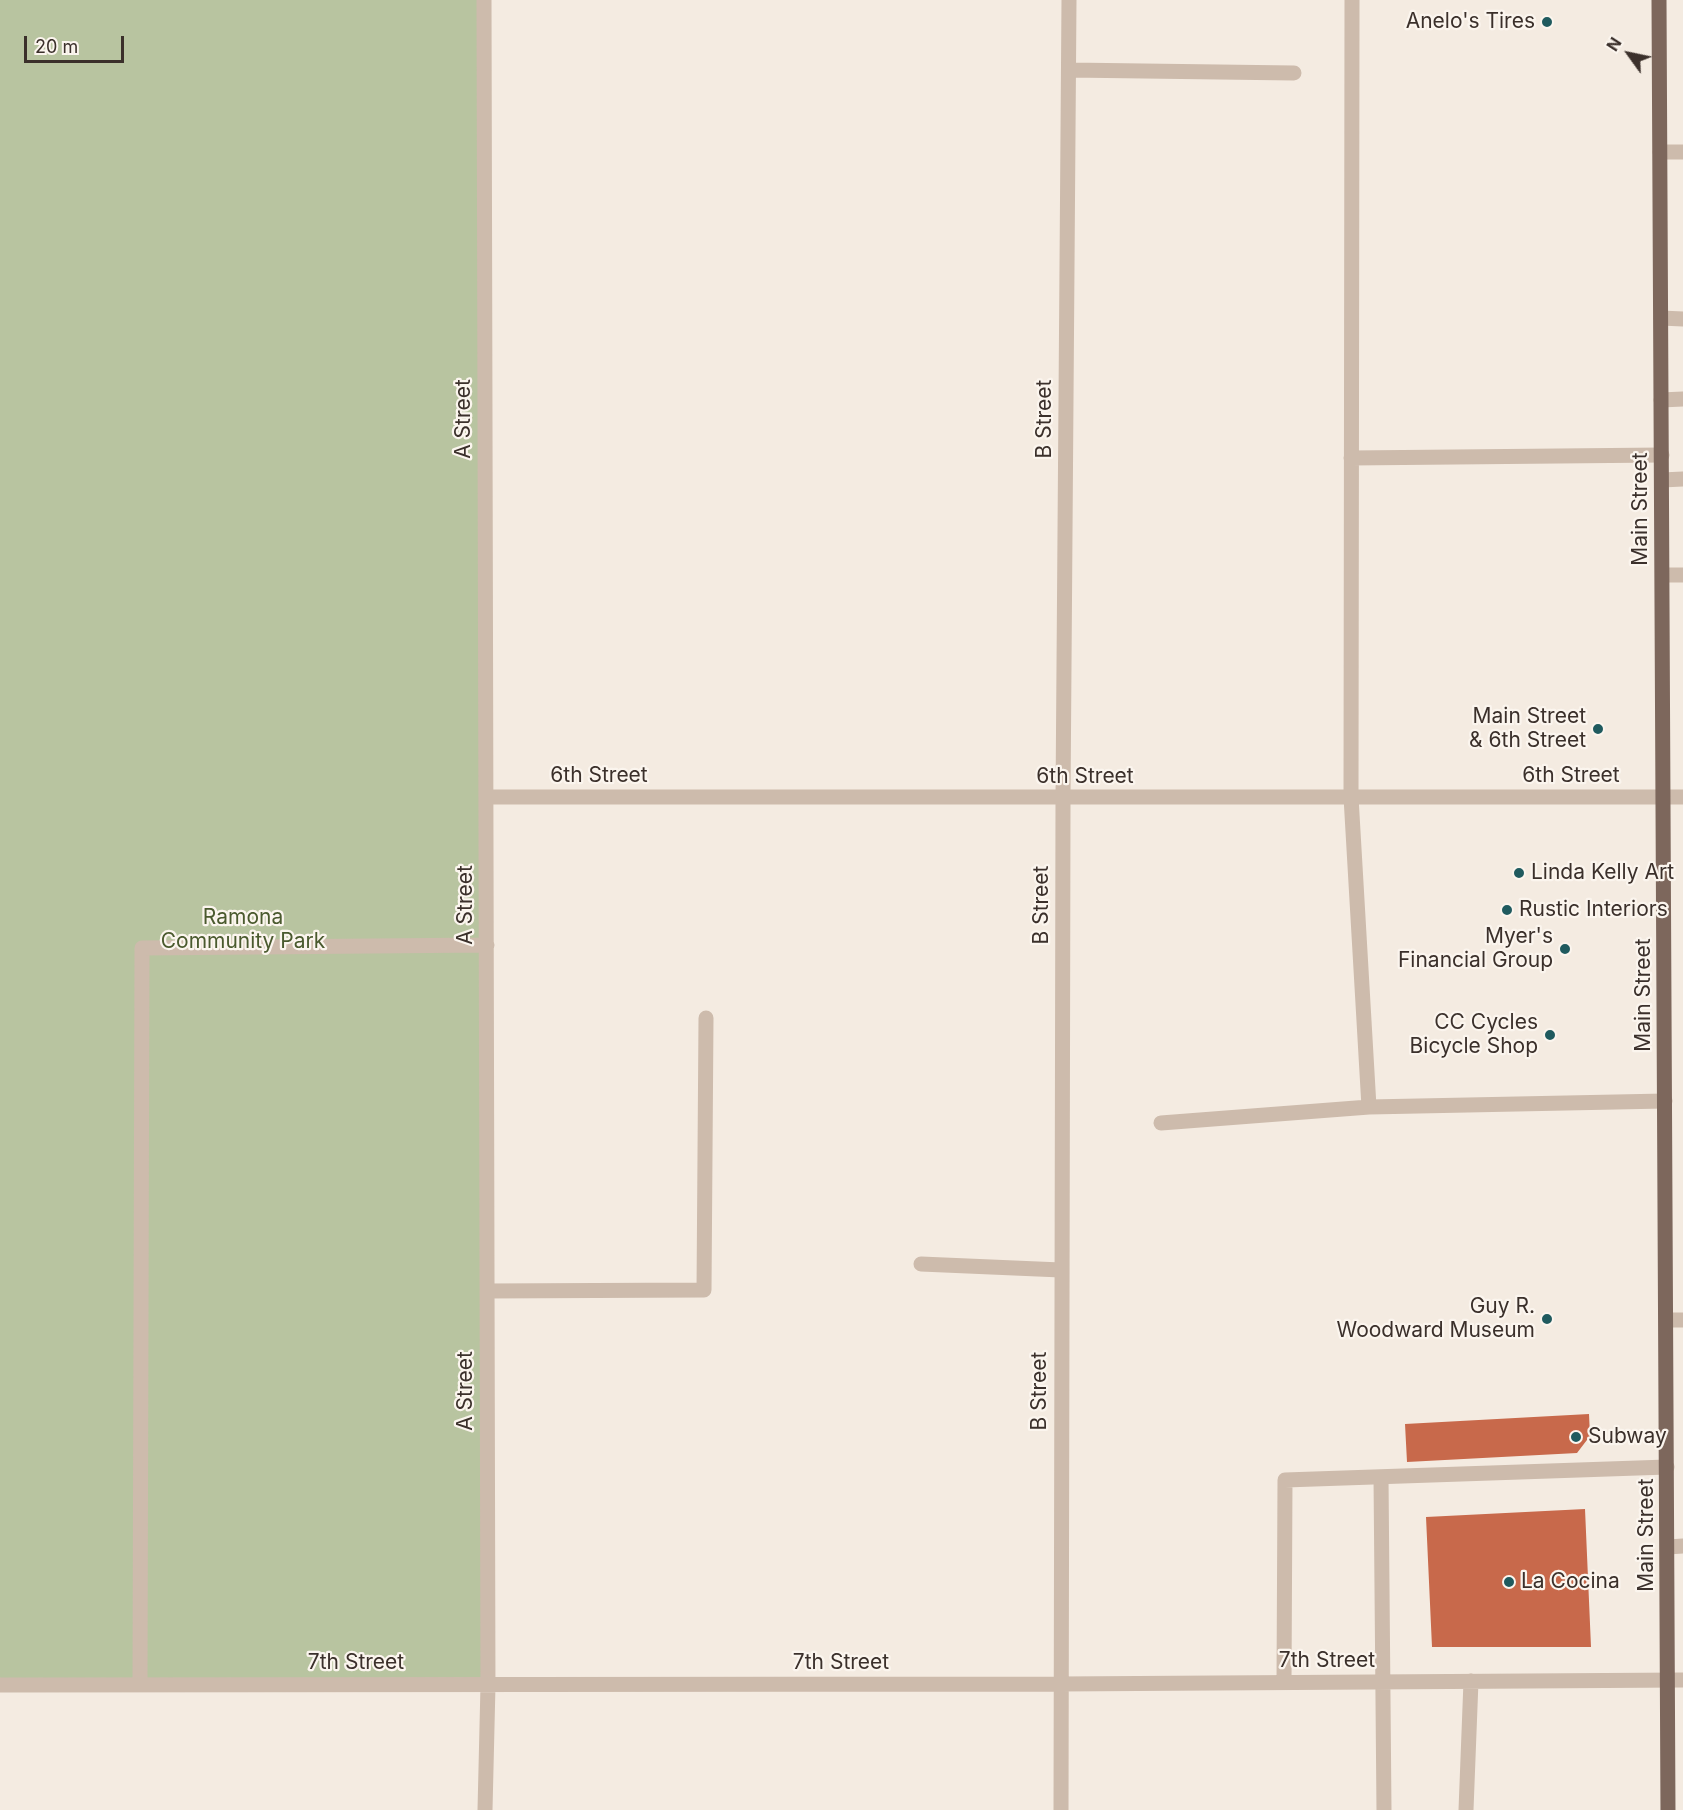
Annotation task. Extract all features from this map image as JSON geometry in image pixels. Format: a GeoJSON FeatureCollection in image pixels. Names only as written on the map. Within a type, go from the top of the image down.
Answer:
{"type":"FeatureCollection","features":[{"type":"Feature","properties":{"kind":"main road","name":"Main Street"},"geometry":{"type":"LineString","coordinates":[[1659,0],[1667,1467],[1675,1546],[1676,1680],[1668,1810]]}},
{"type":"Feature","properties":{"kind":"street","name":"A Street"},"geometry":{"type":"LineString","coordinates":[[484,0],[488,1684],[485,1810]]}},
{"type":"Feature","properties":{"kind":"street","name":"B Street"},"geometry":{"type":"LineString","coordinates":[[1061,1810],[1063,798],[1069,0]]}},
{"type":"Feature","properties":{"kind":"street"},"geometry":{"type":"LineString","coordinates":[[1352,0],[1351,796],[1369,1107]]}},
{"type":"Feature","properties":{"kind":"street"},"geometry":{"type":"LineString","coordinates":[[1069,70],[1294,73]]}},
{"type":"Feature","properties":{"kind":"street"},"geometry":{"type":"LineString","coordinates":[[1660,152],[1683,152]]}},
{"type":"Feature","properties":{"kind":"street"},"geometry":{"type":"LineString","coordinates":[[1661,318],[1683,319]]}},
{"type":"Feature","properties":{"kind":"street"},"geometry":{"type":"LineString","coordinates":[[1661,400],[1683,399]]}},
{"type":"Feature","properties":{"kind":"street"},"geometry":{"type":"LineString","coordinates":[[1352,458],[1662,454]]}},
{"type":"Feature","properties":{"kind":"street"},"geometry":{"type":"LineString","coordinates":[[1662,480],[1683,479]]}},
{"type":"Feature","properties":{"kind":"street"},"geometry":{"type":"LineString","coordinates":[[1663,575],[1683,575]]}},
{"type":"Feature","properties":{"kind":"street","name":"6th Street"},"geometry":{"type":"LineString","coordinates":[[486,797],[1683,797]]}},
{"type":"Feature","properties":{"kind":"street"},"geometry":{"type":"LineString","coordinates":[[140,1684],[142,948],[487,945]]}},
{"type":"Feature","properties":{"kind":"street"},"geometry":{"type":"LineString","coordinates":[[487,1291],[704,1290],[706,1018]]}},
{"type":"Feature","properties":{"kind":"street"},"geometry":{"type":"LineString","coordinates":[[1161,1123],[1369,1107],[1665,1101]]}},
{"type":"Feature","properties":{"kind":"street"},"geometry":{"type":"LineString","coordinates":[[921,1264],[1061,1270]]}},
{"type":"Feature","properties":{"kind":"street"},"geometry":{"type":"LineString","coordinates":[[1667,1320],[1683,1320]]}},
{"type":"Feature","properties":{"kind":"street"},"geometry":{"type":"LineString","coordinates":[[1284,1682],[1285,1480],[1667,1467]]}},
{"type":"Feature","properties":{"kind":"street"},"geometry":{"type":"LineString","coordinates":[[1381,1477],[1384,1810]]}},
{"type":"Feature","properties":{"kind":"street","name":"7th Street"},"geometry":{"type":"LineString","coordinates":[[0,1685],[1060,1684],[1676,1680]]}},
{"type":"Feature","properties":{"kind":"street"},"geometry":{"type":"LineString","coordinates":[[1466,1810],[1471,1681]]}},
{"type":"Feature","properties":{"kind":"green space","name":"Ramona Community Park"},"geometry":{"type":"Polygon","coordinates":[[[0,0],[483,0],[487,1684],[0,1684],[0,0]]]}},
{"type":"Feature","properties":{"kind":"building"},"geometry":{"type":"Polygon","coordinates":[[[1589,1414],[1590,1436],[1577,1453],[1407,1462],[1405,1424],[1589,1414]]]}},
{"type":"Feature","properties":{"kind":"building","name":"La Cocina"},"geometry":{"type":"Polygon","coordinates":[[[1585,1509],[1591,1647],[1432,1647],[1426,1517],[1585,1509]]]}},
{"type":"Feature","properties":{"kind":"place","name":"Anelo's Tires"},"geometry":{"type":"Point","coordinates":[1547,22]}},
{"type":"Feature","properties":{"kind":"place","name":"Main Street & 6th Street"},"geometry":{"type":"Point","coordinates":[1598,729]}},
{"type":"Feature","properties":{"kind":"place","name":"Linda Kelly Art"},"geometry":{"type":"Point","coordinates":[1519,873]}},
{"type":"Feature","properties":{"kind":"place","name":"Rustic Interiors"},"geometry":{"type":"Point","coordinates":[1507,910]}},
{"type":"Feature","properties":{"kind":"place","name":"Myer's Financial Group"},"geometry":{"type":"Point","coordinates":[1565,949]}},
{"type":"Feature","properties":{"kind":"place","name":"CC Cycles Bicycle Shop"},"geometry":{"type":"Point","coordinates":[1550,1035]}},
{"type":"Feature","properties":{"kind":"place","name":"Guy R. Woodward Museum"},"geometry":{"type":"Point","coordinates":[1547,1319]}},
{"type":"Feature","properties":{"kind":"place","name":"Subway"},"geometry":{"type":"Point","coordinates":[1576,1437]}},
{"type":"Feature","properties":{"kind":"place","name":"La Cocina"},"geometry":{"type":"Point","coordinates":[1509,1582]}}]}
